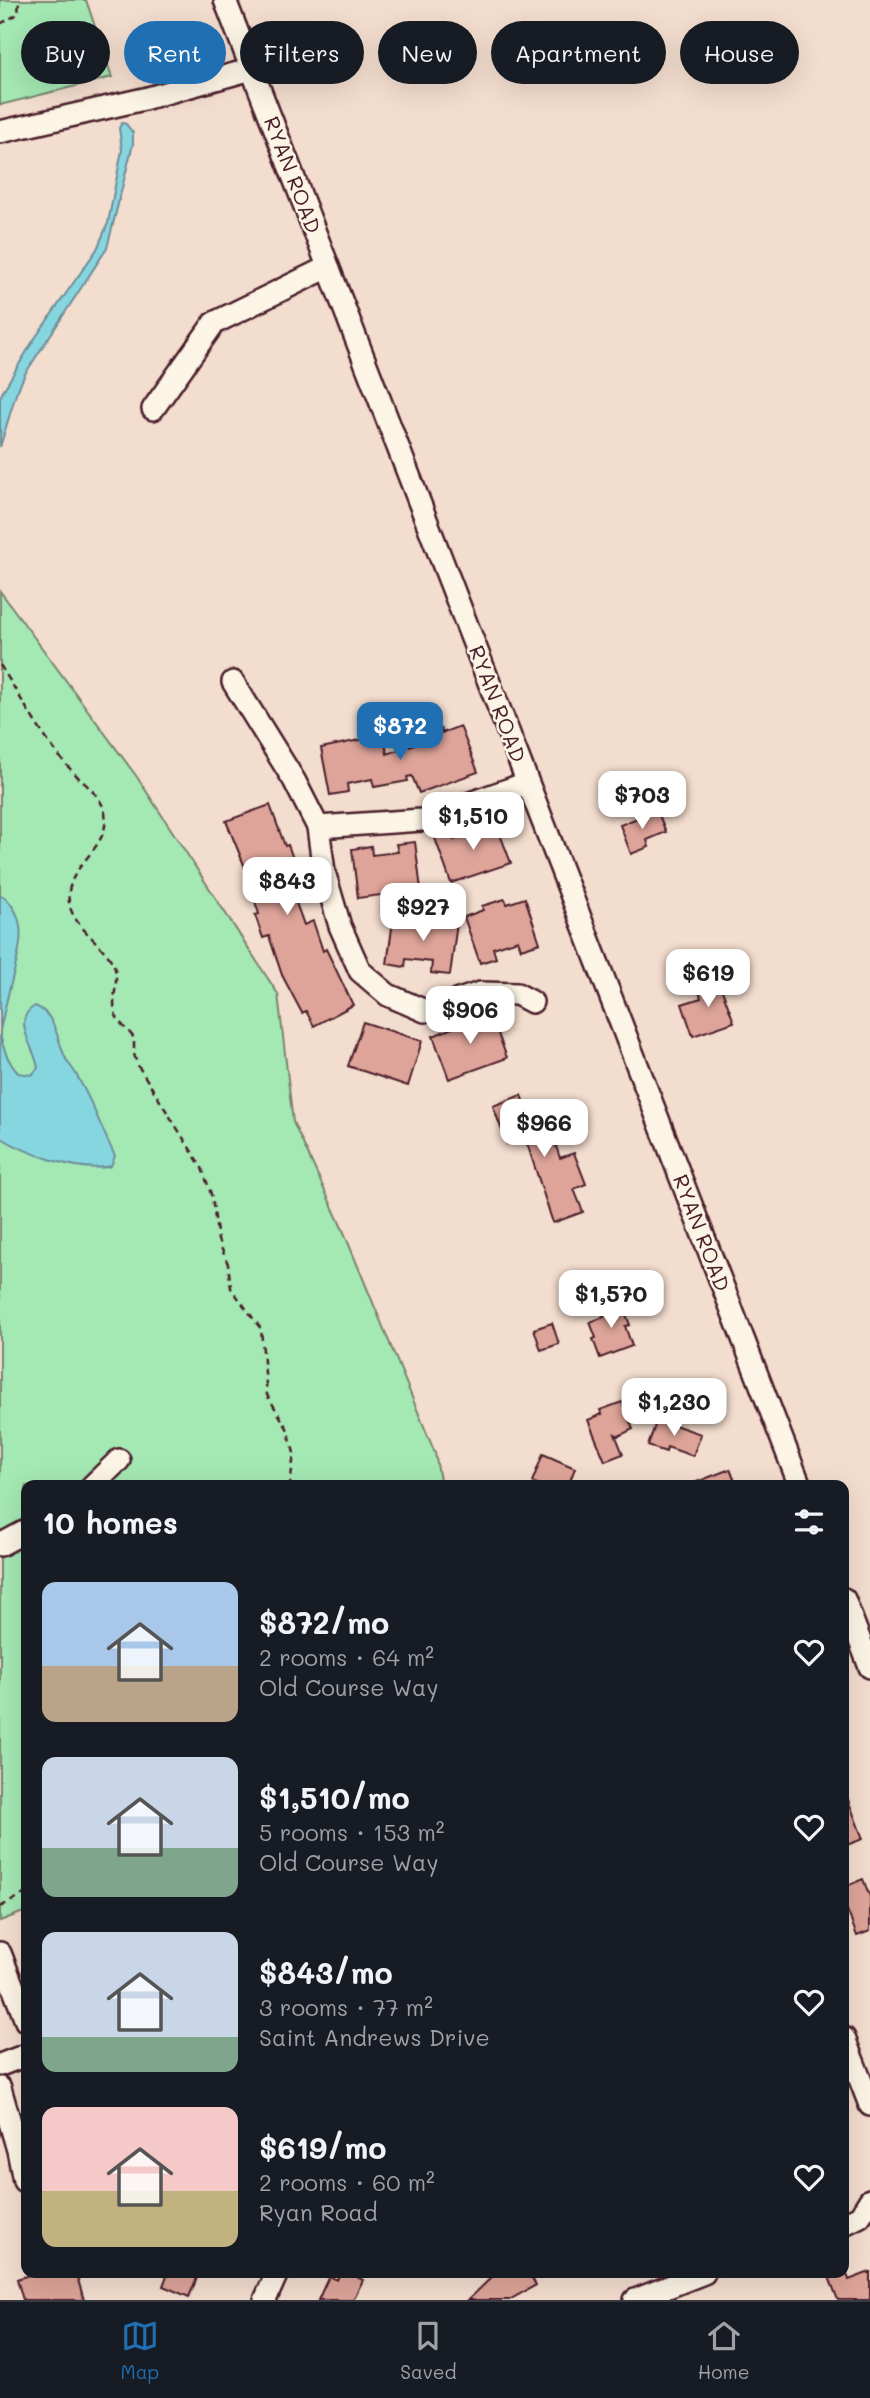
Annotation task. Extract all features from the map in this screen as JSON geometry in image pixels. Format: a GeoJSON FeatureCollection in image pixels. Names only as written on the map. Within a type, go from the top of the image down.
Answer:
{"type":"FeatureCollection","features":[{"type":"Feature","properties":{"kind":"street","name":"RYAN ROAD"},"geometry":{"type":"LineString","coordinates":[[225,0],[240,38]]}},
{"type":"Feature","properties":{"kind":"street"},"geometry":{"type":"LineString","coordinates":[[0,132],[144,99],[240,72]]}},
{"type":"Feature","properties":{"kind":"street","name":"RYAN ROAD"},"geometry":{"type":"LineString","coordinates":[[258,84],[798,1480]]}},
{"type":"Feature","properties":{"kind":"street"},"geometry":{"type":"LineString","coordinates":[[153,409],[214,323],[328,267]]}},
{"type":"Feature","properties":{"kind":"street"},"geometry":{"type":"LineString","coordinates":[[233,682],[294,779],[318,827],[324,872],[340,926],[360,971],[388,995],[425,1011],[480,993],[517,994],[532,1003]]}},
{"type":"Feature","properties":{"kind":"street"},"geometry":{"type":"LineString","coordinates":[[318,827],[422,820],[527,783]]}},
{"type":"Feature","properties":{"kind":"street"},"geometry":{"type":"LineString","coordinates":[[98,1480],[119,1460]]}},
{"type":"Feature","properties":{"kind":"street"},"geometry":{"type":"LineString","coordinates":[[0,1545],[21,1534]]}},
{"type":"Feature","properties":{"kind":"street"},"geometry":{"type":"LineString","coordinates":[[849,1618],[870,1667]]}},
{"type":"Feature","properties":{"kind":"street"},"geometry":{"type":"LineString","coordinates":[[0,1953],[21,2008]]}},
{"type":"Feature","properties":{"kind":"street"},"geometry":{"type":"LineString","coordinates":[[849,2051],[870,2105]]}},
{"type":"Feature","properties":{"kind":"street"},"geometry":{"type":"LineString","coordinates":[[0,2065],[21,2057]]}},
{"type":"Feature","properties":{"kind":"street"},"geometry":{"type":"LineString","coordinates":[[0,2088],[21,2166]]}},
{"type":"Feature","properties":{"kind":"street"},"geometry":{"type":"LineString","coordinates":[[849,2222],[860,2216],[870,2200]]}},
{"type":"Feature","properties":{"kind":"street"},"geometry":{"type":"LineString","coordinates":[[265,2300],[275,2278]]}},
{"type":"Feature","properties":{"kind":"street"},"geometry":{"type":"LineString","coordinates":[[635,2300],[692,2278]]}},
{"type":"Feature","properties":{"kind":"path"},"geometry":{"type":"LineString","coordinates":[[0,24],[18,14],[19,0]]}},
{"type":"Feature","properties":{"kind":"path"},"geometry":{"type":"LineString","coordinates":[[0,665],[56,751],[98,796],[103,808],[106,824],[103,834],[71,883],[71,911],[79,926],[114,964],[117,984],[115,1012],[134,1038],[137,1064],[202,1168],[212,1197],[218,1240],[228,1264],[231,1289],[261,1329],[267,1395],[287,1428],[294,1453],[291,1480]]}},
{"type":"Feature","properties":{"kind":"path"},"geometry":{"type":"LineString","coordinates":[[0,1907],[21,1896]]}},
{"type":"Feature","properties":{"kind":"green space"},"geometry":{"type":"Polygon","coordinates":[[[0,0],[86,0],[93,21],[21,21],[21,84],[84,84],[0,105],[0,0]]]}},
{"type":"Feature","properties":{"kind":"green space"},"geometry":{"type":"Polygon","coordinates":[[[0,591],[137,777],[278,994],[293,1122],[343,1230],[435,1453],[440,1480],[21,1480],[21,1913],[0,1921],[0,591]]]}},
{"type":"Feature","properties":{"kind":"water"},"geometry":{"type":"Polygon","coordinates":[[[122,123],[133,133],[133,144],[107,248],[25,374],[0,447],[0,398],[3,391],[33,341],[97,249],[108,223],[122,150],[119,128],[122,123]]]}},
{"type":"Feature","properties":{"kind":"water"},"geometry":{"type":"Polygon","coordinates":[[[3,896],[17,915],[20,937],[0,1031],[0,897],[3,896]]]}},
{"type":"Feature","properties":{"kind":"water"},"geometry":{"type":"Polygon","coordinates":[[[35,1006],[52,1021],[65,1057],[76,1073],[115,1156],[111,1166],[99,1168],[69,1165],[0,1137],[0,1034],[6,1055],[14,1069],[18,1073],[32,1075],[38,1068],[26,1034],[24,1019],[35,1006]]]}},
{"type":"Feature","properties":{"kind":"building"},"geometry":{"type":"Polygon","coordinates":[[[460,726],[478,772],[419,793],[412,776],[407,777],[408,781],[374,787],[372,779],[347,784],[348,792],[330,795],[321,748],[384,735],[387,754],[417,743],[416,739],[441,729],[442,733],[460,726]]]}},
{"type":"Feature","properties":{"kind":"building"},"geometry":{"type":"Polygon","coordinates":[[[270,805],[285,846],[288,845],[295,864],[292,865],[304,897],[295,900],[304,925],[313,921],[323,951],[326,949],[353,1005],[314,1026],[306,1011],[302,1013],[282,975],[269,936],[263,938],[255,915],[259,914],[253,895],[256,894],[226,821],[270,805]]]}},
{"type":"Feature","properties":{"kind":"building"},"geometry":{"type":"Polygon","coordinates":[[[657,810],[666,832],[647,840],[649,847],[631,854],[620,825],[657,810]]]}},
{"type":"Feature","properties":{"kind":"building"},"geometry":{"type":"Polygon","coordinates":[[[493,816],[511,863],[451,883],[435,838],[451,832],[454,840],[479,831],[475,823],[493,816]]]}},
{"type":"Feature","properties":{"kind":"building"},"geometry":{"type":"Polygon","coordinates":[[[415,842],[421,890],[358,898],[352,849],[371,846],[372,855],[398,852],[396,844],[415,842]]]}},
{"type":"Feature","properties":{"kind":"building"},"geometry":{"type":"Polygon","coordinates":[[[525,898],[540,943],[521,949],[518,940],[493,948],[496,958],[480,963],[464,917],[483,910],[482,906],[505,899],[507,904],[525,898]]]}},
{"type":"Feature","properties":{"kind":"building"},"geometry":{"type":"Polygon","coordinates":[[[394,914],[457,923],[450,975],[431,973],[432,962],[406,959],[405,967],[387,964],[394,914]]]}},
{"type":"Feature","properties":{"kind":"building"},"geometry":{"type":"Polygon","coordinates":[[[717,977],[734,1022],[693,1036],[682,1004],[701,998],[697,984],[717,977]]]}},
{"type":"Feature","properties":{"kind":"building"},"geometry":{"type":"Polygon","coordinates":[[[490,1012],[507,1058],[449,1079],[433,1036],[490,1012]]]}},
{"type":"Feature","properties":{"kind":"building"},"geometry":{"type":"Polygon","coordinates":[[[363,1022],[422,1041],[408,1086],[348,1066],[363,1022]]]}},
{"type":"Feature","properties":{"kind":"building"},"geometry":{"type":"Polygon","coordinates":[[[521,1095],[532,1125],[547,1120],[560,1158],[574,1153],[586,1184],[574,1189],[583,1212],[553,1223],[525,1137],[507,1144],[493,1106],[521,1095]]]}},
{"type":"Feature","properties":{"kind":"building"},"geometry":{"type":"Polygon","coordinates":[[[621,1301],[630,1325],[625,1326],[632,1346],[600,1358],[590,1322],[604,1317],[601,1308],[621,1301]]]}},
{"type":"Feature","properties":{"kind":"building"},"geometry":{"type":"Polygon","coordinates":[[[552,1323],[559,1344],[541,1350],[534,1329],[552,1323]]]}},
{"type":"Feature","properties":{"kind":"building"},"geometry":{"type":"Polygon","coordinates":[[[622,1402],[633,1429],[619,1436],[615,1434],[623,1454],[605,1461],[588,1420],[602,1414],[600,1410],[622,1402]]]}},
{"type":"Feature","properties":{"kind":"building"},"geometry":{"type":"Polygon","coordinates":[[[657,1419],[701,1434],[693,1456],[667,1447],[666,1452],[648,1446],[657,1419]]]}},
{"type":"Feature","properties":{"kind":"building"},"geometry":{"type":"Polygon","coordinates":[[[543,1454],[575,1468],[570,1480],[533,1480],[543,1454]]]}},
{"type":"Feature","properties":{"kind":"building"},"geometry":{"type":"Polygon","coordinates":[[[730,1469],[735,1480],[702,1480],[730,1469]]]}},
{"type":"Feature","properties":{"kind":"building"},"geometry":{"type":"Polygon","coordinates":[[[849,1802],[863,1839],[849,1844],[849,1802]]]}},
{"type":"Feature","properties":{"kind":"building"},"geometry":{"type":"Polygon","coordinates":[[[863,1879],[870,1897],[870,1931],[857,1936],[849,1915],[849,1885],[863,1879]]]}},
{"type":"Feature","properties":{"kind":"building"},"geometry":{"type":"Polygon","coordinates":[[[870,2272],[870,2300],[838,2300],[829,2278],[849,2280],[870,2272]]]}},
{"type":"Feature","properties":{"kind":"building"},"geometry":{"type":"Polygon","coordinates":[[[77,2278],[84,2300],[23,2300],[17,2279],[77,2278]]]}},
{"type":"Feature","properties":{"kind":"building"},"geometry":{"type":"Polygon","coordinates":[[[166,2278],[197,2278],[189,2297],[163,2286],[166,2278]]]}},
{"type":"Feature","properties":{"kind":"building"},"geometry":{"type":"Polygon","coordinates":[[[328,2278],[363,2280],[353,2300],[318,2300],[328,2278]]]}},
{"type":"Feature","properties":{"kind":"building"},"geometry":{"type":"Polygon","coordinates":[[[491,2278],[532,2278],[536,2285],[509,2300],[468,2300],[491,2278]]]}}]}
